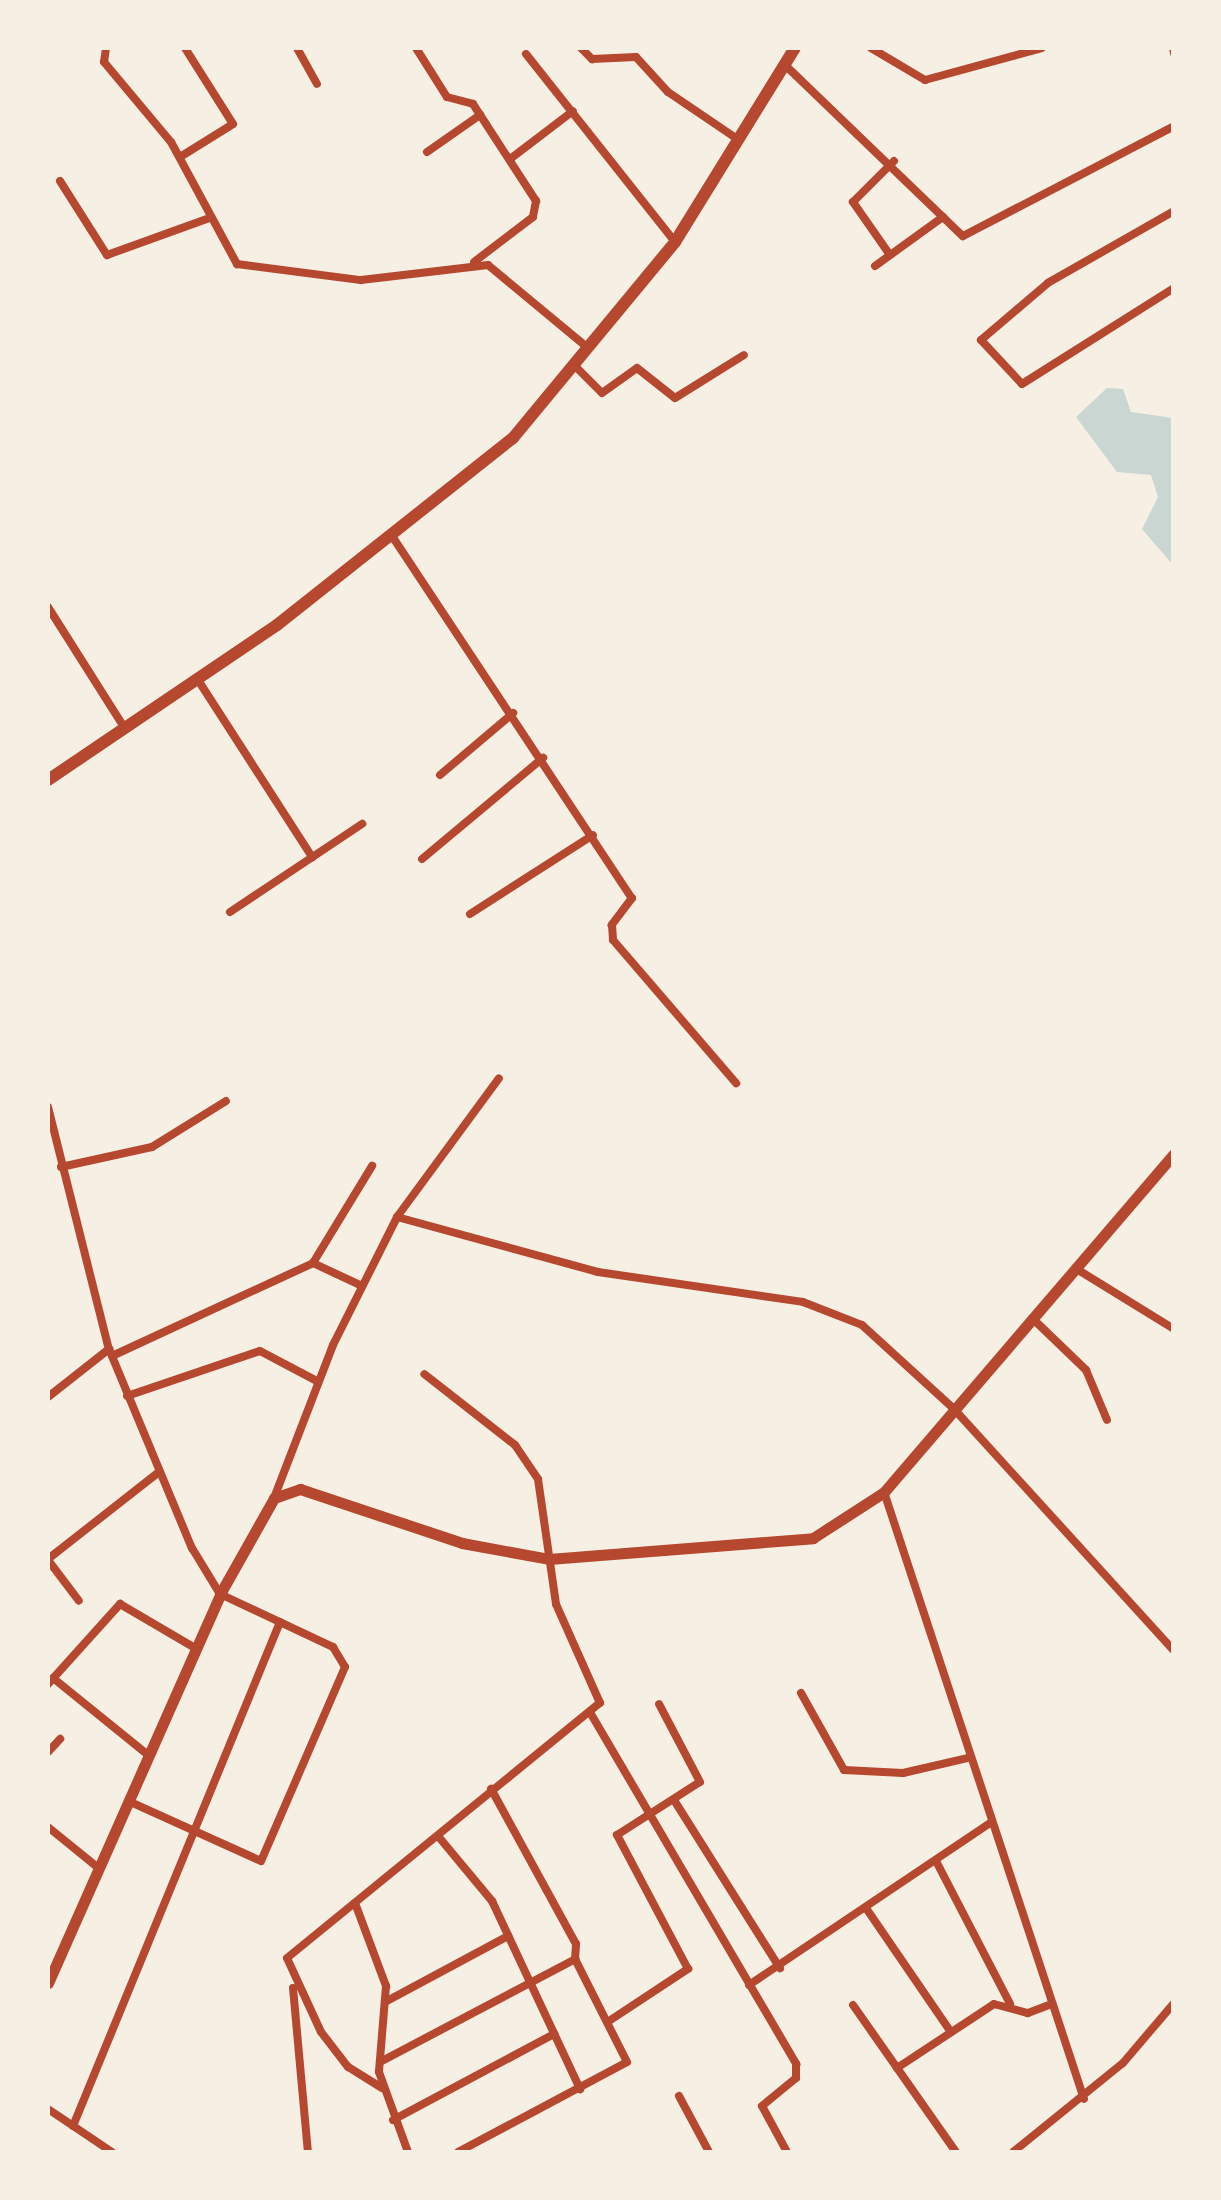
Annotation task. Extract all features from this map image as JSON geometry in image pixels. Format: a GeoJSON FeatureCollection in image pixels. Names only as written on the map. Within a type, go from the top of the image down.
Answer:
{"type":"FeatureCollection","features":[{"type":"Feature","properties":{"kind":"highway"},"geometry":{"type":"LineString","coordinates":[[48,780],[198,680],[394,539],[513,438],[577,368],[675,242],[742,143],[795,48]]}},
{"type":"Feature","properties":{"kind":"main road"},"geometry":{"type":"LineString","coordinates":[[48,1983],[96,1866],[220,1594],[274,1498],[300,1489],[462,1544],[549,1558],[813,1538],[884,1492],[1174,1154]]}},
{"type":"Feature","properties":{"kind":"street"},"geometry":{"type":"LineString","coordinates":[[106,48],[104,62],[180,156],[227,254],[263,272],[384,279],[474,262],[498,270],[591,351]]}},
{"type":"Feature","properties":{"kind":"street"},"geometry":{"type":"LineString","coordinates":[[180,156],[233,124],[185,48]]}},
{"type":"Feature","properties":{"kind":"street"},"geometry":{"type":"LineString","coordinates":[[297,48],[317,84]]}},
{"type":"Feature","properties":{"kind":"street"},"geometry":{"type":"LineString","coordinates":[[416,48],[448,96],[469,100],[538,208],[474,262]]}},
{"type":"Feature","properties":{"kind":"street"},"geometry":{"type":"LineString","coordinates":[[582,48],[592,59],[636,56],[668,92],[742,143]]}},
{"type":"Feature","properties":{"kind":"street"},"geometry":{"type":"LineString","coordinates":[[871,48],[925,80],[1042,48]]}},
{"type":"Feature","properties":{"kind":"street"},"geometry":{"type":"LineString","coordinates":[[526,54],[675,242]]}},
{"type":"Feature","properties":{"kind":"street"},"geometry":{"type":"LineString","coordinates":[[786,66],[894,161],[962,236],[975,234],[1174,126]]}},
{"type":"Feature","properties":{"kind":"street"},"geometry":{"type":"LineString","coordinates":[[510,159],[572,111]]}},
{"type":"Feature","properties":{"kind":"street"},"geometry":{"type":"LineString","coordinates":[[427,152],[480,115]]}},
{"type":"Feature","properties":{"kind":"street"},"geometry":{"type":"LineString","coordinates":[[890,255],[853,202],[894,161]]}},
{"type":"Feature","properties":{"kind":"street"},"geometry":{"type":"LineString","coordinates":[[60,181],[107,255],[209,218]]}},
{"type":"Feature","properties":{"kind":"street"},"geometry":{"type":"LineString","coordinates":[[1174,211],[1048,283],[980,340],[1022,384],[1174,288]]}},
{"type":"Feature","properties":{"kind":"street"},"geometry":{"type":"LineString","coordinates":[[875,266],[943,217]]}},
{"type":"Feature","properties":{"kind":"street"},"geometry":{"type":"LineString","coordinates":[[577,368],[602,393],[636,368],[675,398],[744,354]]}},
{"type":"Feature","properties":{"kind":"street"},"geometry":{"type":"LineString","coordinates":[[394,539],[543,758],[632,898],[612,925],[614,940],[736,1083]]}},
{"type":"Feature","properties":{"kind":"street"},"geometry":{"type":"LineString","coordinates":[[48,607],[124,730]]}},
{"type":"Feature","properties":{"kind":"street"},"geometry":{"type":"LineString","coordinates":[[198,680],[312,857]]}},
{"type":"Feature","properties":{"kind":"street"},"geometry":{"type":"LineString","coordinates":[[440,775],[513,713]]}},
{"type":"Feature","properties":{"kind":"street"},"geometry":{"type":"LineString","coordinates":[[422,860],[543,758]]}},
{"type":"Feature","properties":{"kind":"street"},"geometry":{"type":"LineString","coordinates":[[230,912],[362,824]]}},
{"type":"Feature","properties":{"kind":"street"},"geometry":{"type":"LineString","coordinates":[[470,914],[593,835]]}},
{"type":"Feature","properties":{"kind":"street"},"geometry":{"type":"LineString","coordinates":[[274,1498],[318,1380],[397,1217],[499,1078]]}},
{"type":"Feature","properties":{"kind":"street"},"geometry":{"type":"LineString","coordinates":[[61,1167],[152,1146],[226,1101]]}},
{"type":"Feature","properties":{"kind":"street"},"geometry":{"type":"LineString","coordinates":[[48,1107],[111,1352],[160,1472],[220,1594],[332,1646],[342,1677],[260,1861],[194,1836],[126,1800]]}},
{"type":"Feature","properties":{"kind":"street"},"geometry":{"type":"LineString","coordinates":[[48,1397],[111,1352],[313,1263],[372,1166]]}},
{"type":"Feature","properties":{"kind":"street"},"geometry":{"type":"LineString","coordinates":[[397,1217],[598,1272],[835,1310],[954,1409],[1174,1651]]}},
{"type":"Feature","properties":{"kind":"street"},"geometry":{"type":"LineString","coordinates":[[313,1263],[362,1286]]}},
{"type":"Feature","properties":{"kind":"street"},"geometry":{"type":"LineString","coordinates":[[1075,1268],[1174,1329]]}},
{"type":"Feature","properties":{"kind":"street"},"geometry":{"type":"LineString","coordinates":[[1032,1318],[1086,1370],[1106,1420]]}},
{"type":"Feature","properties":{"kind":"street"},"geometry":{"type":"LineString","coordinates":[[127,1396],[260,1351],[318,1380]]}},
{"type":"Feature","properties":{"kind":"street"},"geometry":{"type":"LineString","coordinates":[[308,2152],[288,1958],[600,1703],[560,1616],[549,1558],[544,1499],[528,1461],[424,1374]]}},
{"type":"Feature","properties":{"kind":"street"},"geometry":{"type":"LineString","coordinates":[[78,1601],[48,1559],[160,1472]]}},
{"type":"Feature","properties":{"kind":"street"},"geometry":{"type":"LineString","coordinates":[[884,1492],[968,1758],[1084,2099]]}},
{"type":"Feature","properties":{"kind":"street"},"geometry":{"type":"LineString","coordinates":[[147,1754],[50,1681],[120,1604],[196,1648]]}},
{"type":"Feature","properties":{"kind":"street"},"geometry":{"type":"LineString","coordinates":[[73,2126],[280,1622]]}},
{"type":"Feature","properties":{"kind":"street"},"geometry":{"type":"LineString","coordinates":[[802,1692],[844,1770],[903,1773],[968,1758]]}},
{"type":"Feature","properties":{"kind":"street"},"geometry":{"type":"LineString","coordinates":[[610,2021],[688,1969],[618,1835],[674,1800],[699,1776],[660,1704]]}},
{"type":"Feature","properties":{"kind":"street"},"geometry":{"type":"LineString","coordinates":[[591,1714],[798,2072],[762,2106],[785,2149],[772,2152]]}},
{"type":"Feature","properties":{"kind":"street"},"geometry":{"type":"LineString","coordinates":[[48,1752],[60,1739]]}},
{"type":"Feature","properties":{"kind":"street"},"geometry":{"type":"LineString","coordinates":[[458,2152],[627,2062],[610,2021],[575,1959],[576,1944],[491,1789]]}},
{"type":"Feature","properties":{"kind":"street"},"geometry":{"type":"LineString","coordinates":[[674,1800],[780,1968]]}},
{"type":"Feature","properties":{"kind":"street"},"geometry":{"type":"LineString","coordinates":[[749,1985],[868,1911],[990,1822]]}},
{"type":"Feature","properties":{"kind":"street"},"geometry":{"type":"LineString","coordinates":[[48,1827],[96,1866]]}},
{"type":"Feature","properties":{"kind":"street"},"geometry":{"type":"LineString","coordinates":[[438,1836],[486,1890],[580,2089]]}},
{"type":"Feature","properties":{"kind":"street"},"geometry":{"type":"LineString","coordinates":[[936,1861],[1010,2004]]}},
{"type":"Feature","properties":{"kind":"street"},"geometry":{"type":"LineString","coordinates":[[355,1902],[385,2002],[382,2088],[408,2152]]}},
{"type":"Feature","properties":{"kind":"street"},"geometry":{"type":"LineString","coordinates":[[868,1911],[951,2032]]}},
{"type":"Feature","properties":{"kind":"street"},"geometry":{"type":"LineString","coordinates":[[385,2002],[508,1936]]}},
{"type":"Feature","properties":{"kind":"street"},"geometry":{"type":"LineString","coordinates":[[380,2062],[575,1959]]}},
{"type":"Feature","properties":{"kind":"street"},"geometry":{"type":"LineString","coordinates":[[293,1987],[348,2067],[382,2088]]}},
{"type":"Feature","properties":{"kind":"street"},"geometry":{"type":"LineString","coordinates":[[1013,2152],[1084,2099],[1174,2003]]}},
{"type":"Feature","properties":{"kind":"street"},"geometry":{"type":"LineString","coordinates":[[897,2068],[994,2004],[1010,2004],[1028,2013],[1052,2004]]}},
{"type":"Feature","properties":{"kind":"street"},"geometry":{"type":"LineString","coordinates":[[853,2005],[956,2152]]}},
{"type":"Feature","properties":{"kind":"street"},"geometry":{"type":"LineString","coordinates":[[393,2120],[554,2034]]}},
{"type":"Feature","properties":{"kind":"street"},"geometry":{"type":"LineString","coordinates":[[678,2096],[709,2152]]}},
{"type":"Feature","properties":{"kind":"street"},"geometry":{"type":"LineString","coordinates":[[48,2109],[112,2152]]}},
{"type":"Feature","properties":{"kind":"shaded area"},"geometry":{"type":"Polygon","coordinates":[[[1107,388],[1123,389],[1131,412],[1173,418],[1173,565],[1142,529],[1158,497],[1151,475],[1117,472],[1076,417],[1107,388]]]}}]}
